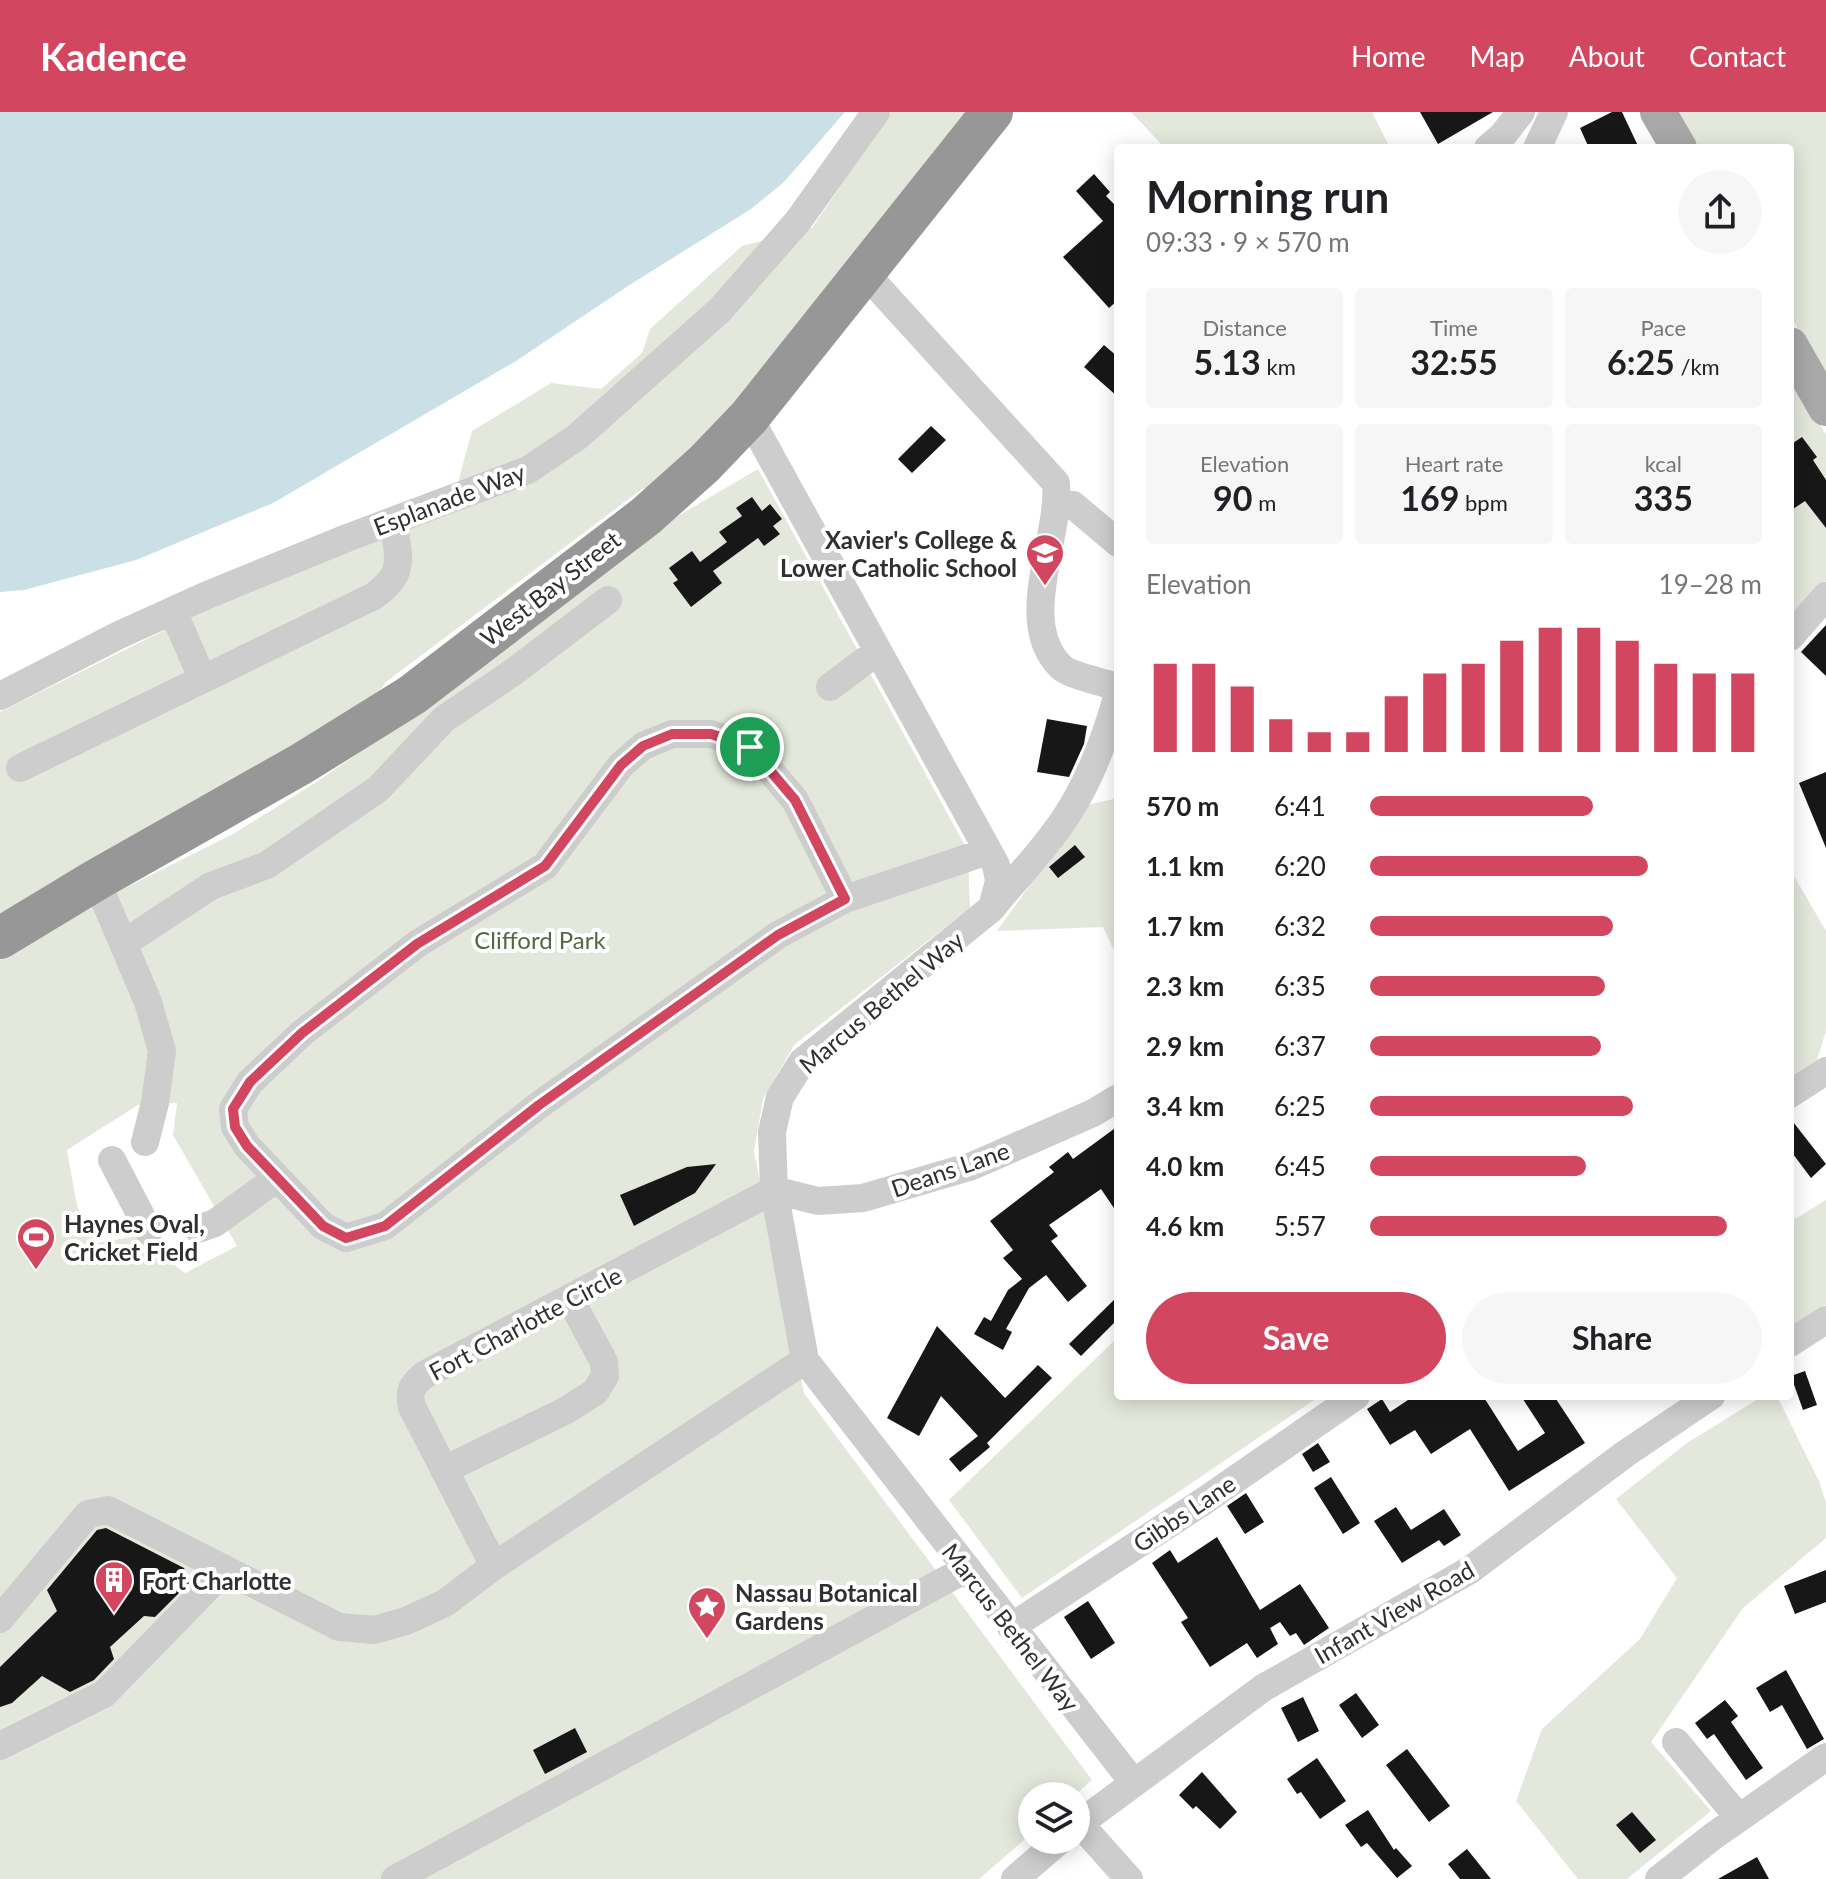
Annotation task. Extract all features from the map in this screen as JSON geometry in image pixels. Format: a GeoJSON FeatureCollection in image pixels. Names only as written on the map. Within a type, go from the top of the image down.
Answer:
{"type":"FeatureCollection","features":[{"type":"Feature","properties":{"kind":"highway","name":"West Bay Street"},"geometry":{"type":"LineString","coordinates":[[0,938],[301,764],[412,695],[646,516],[704,464],[749,417],[992,112]]}},
{"type":"Feature","properties":{"kind":"main road"},"geometry":{"type":"LineString","coordinates":[[1658,112],[1677,144]]}},
{"type":"Feature","properties":{"kind":"main road"},"geometry":{"type":"LineString","coordinates":[[1794,352],[1826,408]]}},
{"type":"Feature","properties":{"kind":"street","name":"Esplanade Way"},"geometry":{"type":"LineString","coordinates":[[0,696],[173,611],[528,470],[577,437],[720,310],[798,221],[876,112]]}},
{"type":"Feature","properties":{"kind":"street"},"geometry":{"type":"LineString","coordinates":[[1493,144],[1521,112]]}},
{"type":"Feature","properties":{"kind":"street"},"geometry":{"type":"LineString","coordinates":[[1539,144],[1554,112]]}},
{"type":"Feature","properties":{"kind":"street"},"geometry":{"type":"LineString","coordinates":[[864,272],[1056,483],[1058,505],[1040,596],[1044,641],[1062,668],[1114,686]]}},
{"type":"Feature","properties":{"kind":"street"},"geometry":{"type":"LineString","coordinates":[[749,417],[996,865],[999,881],[992,908]]}},
{"type":"Feature","properties":{"kind":"street"},"geometry":{"type":"LineString","coordinates":[[1058,505],[1073,505],[1114,540]]}},
{"type":"Feature","properties":{"kind":"street"},"geometry":{"type":"LineString","coordinates":[[20,768],[374,596],[391,584],[398,572],[394,521]]}},
{"type":"Feature","properties":{"kind":"street"},"geometry":{"type":"LineString","coordinates":[[1794,632],[1826,596]]}},
{"type":"Feature","properties":{"kind":"street"},"geometry":{"type":"LineString","coordinates":[[124,943],[211,886],[267,865],[378,789],[444,719],[512,673],[608,600]]}},
{"type":"Feature","properties":{"kind":"street"},"geometry":{"type":"LineString","coordinates":[[173,611],[202,678]]}},
{"type":"Feature","properties":{"kind":"street"},"geometry":{"type":"LineString","coordinates":[[830,687],[878,651]]}},
{"type":"Feature","properties":{"kind":"street","name":"Marcus Bethel Way"},"geometry":{"type":"LineString","coordinates":[[1114,708],[1093,767],[1065,819],[992,908],[802,1062],[780,1097],[772,1132],[774,1190],[805,1360],[1133,1782]]}},
{"type":"Feature","properties":{"kind":"street"},"geometry":{"type":"LineString","coordinates":[[845,899],[795,800],[750,747],[711,734],[672,734],[643,746],[621,765],[545,866],[417,944],[302,1033],[250,1082],[233,1109],[235,1127],[247,1146],[323,1226],[346,1238],[385,1226],[539,1105],[778,935],[845,899],[988,851]]}},
{"type":"Feature","properties":{"kind":"street"},"geometry":{"type":"LineString","coordinates":[[96,880],[148,1002],[162,1051],[155,1103],[145,1142]]}},
{"type":"Feature","properties":{"kind":"street"},"geometry":{"type":"LineString","coordinates":[[1794,1091],[1826,1071]]}},
{"type":"Feature","properties":{"kind":"street","name":"Deans Lane"},"geometry":{"type":"LineString","coordinates":[[774,1190],[818,1201],[863,1198],[972,1166],[1093,1113],[1114,1100]]}},
{"type":"Feature","properties":{"kind":"street"},"geometry":{"type":"LineString","coordinates":[[112,1160],[149,1231]]}},
{"type":"Feature","properties":{"kind":"street"},"geometry":{"type":"LineString","coordinates":[[198,1229],[215,1223],[277,1178]]}},
{"type":"Feature","properties":{"kind":"street","name":"Fort Charlotte Circle"},"geometry":{"type":"LineString","coordinates":[[494,1566],[412,1407],[409,1395],[413,1384],[424,1375],[774,1190]]}},
{"type":"Feature","properties":{"kind":"street"},"geometry":{"type":"LineString","coordinates":[[444,1470],[565,1411],[595,1392],[605,1376],[604,1362],[570,1299]]}},
{"type":"Feature","properties":{"kind":"street"},"geometry":{"type":"LineString","coordinates":[[1794,1340],[1826,1320]]}},
{"type":"Feature","properties":{"kind":"street"},"geometry":{"type":"LineString","coordinates":[[0,1619],[88,1514],[108,1510],[339,1627],[374,1630],[406,1621],[445,1603],[494,1566],[805,1360]]}},
{"type":"Feature","properties":{"kind":"street","name":"Gibbs Lane"},"geometry":{"type":"LineString","coordinates":[[1011,1627],[1204,1501],[1350,1400]]}},
{"type":"Feature","properties":{"kind":"street","name":"Infant View Road"},"geometry":{"type":"LineString","coordinates":[[1090,1816],[1263,1688],[1470,1570],[1695,1400]]}},
{"type":"Feature","properties":{"kind":"street"},"geometry":{"type":"LineString","coordinates":[[395,1879],[966,1569]]}},
{"type":"Feature","properties":{"kind":"street"},"geometry":{"type":"LineString","coordinates":[[0,1746],[104,1694],[224,1571]]}},
{"type":"Feature","properties":{"kind":"street"},"geometry":{"type":"LineString","coordinates":[[1676,1742],[1739,1818]]}},
{"type":"Feature","properties":{"kind":"street"},"geometry":{"type":"LineString","coordinates":[[1659,1879],[1826,1757]]}},
{"type":"Feature","properties":{"kind":"street"},"geometry":{"type":"LineString","coordinates":[[1090,1845],[1129,1879]]}},
{"type":"Feature","properties":{"kind":"street","name":"Infant View Road"},"geometry":{"type":"LineString","coordinates":[[1015,1879],[1044,1854]]}},
{"type":"Feature","properties":{"kind":"green space"},"geometry":{"type":"Polygon","coordinates":[[[891,112],[975,112],[794,340],[664,485],[642,489],[386,682],[375,697],[0,928],[0,712],[213,606],[450,512],[472,431],[551,383],[601,389],[642,353],[650,329],[742,246],[812,228],[891,112]]]}},
{"type":"Feature","properties":{"kind":"green space"},"geometry":{"type":"Polygon","coordinates":[[[1131,112],[1372,112],[1388,144],[1161,144],[1131,112]]]}},
{"type":"Feature","properties":{"kind":"green space"},"geometry":{"type":"Polygon","coordinates":[[[1676,112],[1826,112],[1826,378],[1794,322],[1794,144],[1694,144],[1676,112]]]}},
{"type":"Feature","properties":{"kind":"green space"},"geometry":{"type":"Polygon","coordinates":[[[1794,377],[1826,435],[1826,581],[1794,617],[1794,377]]]}},
{"type":"Feature","properties":{"kind":"green space","name":"Clifford Park"},"geometry":{"type":"Polygon","coordinates":[[[758,469],[968,851],[970,908],[794,1045],[763,1099],[754,1152],[804,1393],[1092,1780],[1018,1782],[1018,1845],[979,1879],[0,1879],[0,960],[79,911],[233,834],[315,783],[424,708],[661,526],[758,469]],[[177,1103],[138,1105],[67,1150],[77,1206],[97,1243],[136,1236],[185,1273],[237,1246],[173,1135],[177,1103]]]}},
{"type":"Feature","properties":{"kind":"green space"},"geometry":{"type":"Polygon","coordinates":[[[1114,799],[1114,950],[1103,927],[997,931],[1087,805],[1114,799]]]}},
{"type":"Feature","properties":{"kind":"green space"},"geometry":{"type":"Polygon","coordinates":[[[1794,876],[1826,931],[1826,1031],[1815,1066],[1794,1079],[1794,876]]]}},
{"type":"Feature","properties":{"kind":"green space"},"geometry":{"type":"Polygon","coordinates":[[[1826,1200],[1826,1305],[1794,1325],[1794,1220],[1826,1200]]]}},
{"type":"Feature","properties":{"kind":"green space"},"geometry":{"type":"Polygon","coordinates":[[[1114,1341],[1114,1400],[1314,1400],[1022,1598],[949,1500],[1114,1341]]]}},
{"type":"Feature","properties":{"kind":"green space"},"geometry":{"type":"Polygon","coordinates":[[[1757,1400],[1779,1400],[1819,1481],[1826,1503],[1826,1538],[1743,1608],[1651,1742],[1711,1811],[1627,1879],[1578,1879],[1516,1801],[1542,1729],[1640,1639],[1677,1578],[1616,1499],[1687,1443],[1757,1400]]]}},
{"type":"Feature","properties":{"kind":"shaded area"},"geometry":{"type":"Polygon","coordinates":[[[0,112],[845,112],[784,182],[751,209],[516,361],[273,503],[136,560],[24,590],[0,592],[0,112]]]}},
{"type":"Feature","properties":{"kind":"building"},"geometry":{"type":"Polygon","coordinates":[[[1420,112],[1493,112],[1438,144],[1420,112]]]}},
{"type":"Feature","properties":{"kind":"building"},"geometry":{"type":"Polygon","coordinates":[[[1612,112],[1622,112],[1637,144],[1587,144],[1580,128],[1612,112]]]}},
{"type":"Feature","properties":{"kind":"building"},"geometry":{"type":"Polygon","coordinates":[[[1094,174],[1110,192],[1106,196],[1114,204],[1114,304],[1109,308],[1063,257],[1103,221],[1076,191],[1094,174]]]}},
{"type":"Feature","properties":{"kind":"building"},"geometry":{"type":"Polygon","coordinates":[[[1104,345],[1114,354],[1114,393],[1084,367],[1104,345]]]}},
{"type":"Feature","properties":{"kind":"building"},"geometry":{"type":"Polygon","coordinates":[[[931,426],[946,440],[912,473],[898,459],[931,426]]]}},
{"type":"Feature","properties":{"kind":"building"},"geometry":{"type":"Polygon","coordinates":[[[1802,437],[1817,457],[1813,460],[1826,480],[1826,528],[1805,501],[1794,508],[1794,442],[1802,437]]]}},
{"type":"Feature","properties":{"kind":"building"},"geometry":{"type":"Polygon","coordinates":[[[752,497],[762,511],[770,504],[782,519],[773,526],[780,534],[764,546],[758,538],[713,571],[722,583],[691,607],[673,583],[678,580],[669,568],[692,551],[700,562],[727,542],[719,532],[742,516],[736,508],[752,497]]]}},
{"type":"Feature","properties":{"kind":"building"},"geometry":{"type":"Polygon","coordinates":[[[1826,625],[1826,676],[1801,652],[1826,625]]]}},
{"type":"Feature","properties":{"kind":"building"},"geometry":{"type":"Polygon","coordinates":[[[1047,719],[1087,726],[1084,744],[1069,777],[1037,772],[1047,719]]]}},
{"type":"Feature","properties":{"kind":"building"},"geometry":{"type":"Polygon","coordinates":[[[1826,772],[1826,848],[1799,783],[1826,772]]]}},
{"type":"Feature","properties":{"kind":"building"},"geometry":{"type":"Polygon","coordinates":[[[1075,845],[1085,857],[1058,878],[1049,867],[1075,845]]]}},
{"type":"Feature","properties":{"kind":"building"},"geometry":{"type":"Polygon","coordinates":[[[1794,1123],[1826,1164],[1811,1178],[1794,1155],[1794,1123]]]}},
{"type":"Feature","properties":{"kind":"building"},"geometry":{"type":"Polygon","coordinates":[[[1114,1129],[1114,1208],[1101,1189],[1049,1225],[1058,1236],[1051,1241],[1087,1286],[1068,1302],[1046,1275],[1029,1288],[1006,1329],[1012,1332],[1003,1350],[974,1334],[984,1317],[991,1321],[1008,1290],[1022,1279],[1003,1258],[1013,1250],[990,1221],[1054,1172],[1049,1167],[1068,1152],[1073,1159],[1114,1129]]]}},
{"type":"Feature","properties":{"kind":"building"},"geometry":{"type":"Polygon","coordinates":[[[716,1164],[695,1193],[634,1226],[620,1195],[687,1167],[716,1164]]]}},
{"type":"Feature","properties":{"kind":"building"},"geometry":{"type":"Polygon","coordinates":[[[1114,1300],[1114,1323],[1081,1356],[1069,1344],[1114,1300]]]}},
{"type":"Feature","properties":{"kind":"building"},"geometry":{"type":"Polygon","coordinates":[[[937,1326],[1005,1398],[1038,1365],[1052,1378],[987,1443],[990,1447],[960,1472],[949,1459],[978,1436],[941,1396],[919,1436],[887,1418],[937,1326]]]}},
{"type":"Feature","properties":{"kind":"building"},"geometry":{"type":"Polygon","coordinates":[[[1805,1371],[1817,1405],[1803,1410],[1794,1375],[1805,1371]]]}},
{"type":"Feature","properties":{"kind":"building"},"geometry":{"type":"Polygon","coordinates":[[[1383,1400],[1390,1412],[1408,1400],[1486,1400],[1518,1451],[1545,1433],[1524,1400],[1557,1400],[1585,1443],[1509,1491],[1470,1429],[1431,1454],[1415,1430],[1390,1445],[1367,1409],[1383,1400]]]}},
{"type":"Feature","properties":{"kind":"building"},"geometry":{"type":"Polygon","coordinates":[[[1318,1443],[1330,1462],[1313,1472],[1302,1454],[1318,1443]]]}},
{"type":"Feature","properties":{"kind":"building"},"geometry":{"type":"Polygon","coordinates":[[[1331,1477],[1360,1523],[1343,1534],[1314,1488],[1331,1477]]]}},
{"type":"Feature","properties":{"kind":"building"},"geometry":{"type":"Polygon","coordinates":[[[1246,1493],[1264,1522],[1245,1534],[1227,1506],[1246,1493]]]}},
{"type":"Feature","properties":{"kind":"building"},"geometry":{"type":"Polygon","coordinates":[[[1396,1507],[1411,1530],[1444,1509],[1461,1535],[1444,1546],[1439,1540],[1402,1563],[1374,1521],[1396,1507]]]}},
{"type":"Feature","properties":{"kind":"building","name":"Fort Charlotte"},"geometry":{"type":"Polygon","coordinates":[[[106,1528],[184,1568],[190,1582],[155,1617],[144,1616],[110,1647],[114,1659],[94,1680],[70,1692],[42,1676],[12,1703],[0,1707],[0,1667],[57,1611],[47,1590],[97,1530],[106,1528]]]}},
{"type":"Feature","properties":{"kind":"building"},"geometry":{"type":"Polygon","coordinates":[[[1217,1537],[1260,1610],[1300,1584],[1329,1628],[1304,1645],[1296,1633],[1290,1636],[1280,1622],[1270,1628],[1278,1644],[1257,1658],[1247,1643],[1210,1667],[1181,1622],[1188,1618],[1152,1563],[1170,1550],[1178,1563],[1217,1537]]]}},
{"type":"Feature","properties":{"kind":"building"},"geometry":{"type":"Polygon","coordinates":[[[1826,1570],[1826,1602],[1795,1614],[1784,1586],[1826,1570]]]}},
{"type":"Feature","properties":{"kind":"building"},"geometry":{"type":"Polygon","coordinates":[[[1088,1601],[1115,1643],[1091,1659],[1064,1617],[1088,1601]]]}},
{"type":"Feature","properties":{"kind":"building"},"geometry":{"type":"Polygon","coordinates":[[[1786,1670],[1824,1739],[1807,1749],[1782,1705],[1770,1712],[1756,1688],[1786,1670]]]}},
{"type":"Feature","properties":{"kind":"building"},"geometry":{"type":"Polygon","coordinates":[[[1356,1693],[1379,1725],[1362,1738],[1339,1705],[1356,1693]]]}},
{"type":"Feature","properties":{"kind":"building"},"geometry":{"type":"Polygon","coordinates":[[[1303,1697],[1319,1731],[1298,1742],[1281,1708],[1303,1697]]]}},
{"type":"Feature","properties":{"kind":"building"},"geometry":{"type":"Polygon","coordinates":[[[1725,1700],[1738,1716],[1731,1722],[1763,1768],[1746,1780],[1714,1734],[1707,1739],[1695,1723],[1725,1700]]]}},
{"type":"Feature","properties":{"kind":"building"},"geometry":{"type":"Polygon","coordinates":[[[575,1728],[587,1752],[545,1774],[533,1750],[575,1728]]]}},
{"type":"Feature","properties":{"kind":"building"},"geometry":{"type":"Polygon","coordinates":[[[1407,1749],[1450,1806],[1429,1822],[1386,1765],[1407,1749]]]}},
{"type":"Feature","properties":{"kind":"building"},"geometry":{"type":"Polygon","coordinates":[[[1317,1758],[1346,1801],[1320,1819],[1301,1792],[1297,1794],[1287,1779],[1317,1758]]]}},
{"type":"Feature","properties":{"kind":"building"},"geometry":{"type":"Polygon","coordinates":[[[1202,1772],[1237,1812],[1220,1829],[1179,1795],[1202,1772]]]}},
{"type":"Feature","properties":{"kind":"building"},"geometry":{"type":"Polygon","coordinates":[[[1368,1810],[1394,1850],[1396,1848],[1412,1866],[1397,1878],[1367,1843],[1361,1847],[1345,1825],[1368,1810]]]}},
{"type":"Feature","properties":{"kind":"building"},"geometry":{"type":"Polygon","coordinates":[[[1632,1812],[1656,1840],[1640,1853],[1616,1825],[1632,1812]]]}},
{"type":"Feature","properties":{"kind":"building"},"geometry":{"type":"Polygon","coordinates":[[[1467,1849],[1491,1879],[1460,1879],[1448,1864],[1467,1849]]]}},
{"type":"Feature","properties":{"kind":"building"},"geometry":{"type":"Polygon","coordinates":[[[1757,1857],[1769,1879],[1718,1879],[1757,1857]]]}},
{"type":"Feature","properties":{"kind":"place","name":"Xavier's College & Lower Catholic School"},"geometry":{"type":"Point","coordinates":[1045,587]}},
{"type":"Feature","properties":{"kind":"place","name":"Haynes Oval, Cricket Field"},"geometry":{"type":"Point","coordinates":[36,1271]}},
{"type":"Feature","properties":{"kind":"place","name":"Fort Charlotte"},"geometry":{"type":"Point","coordinates":[114,1614]}},
{"type":"Feature","properties":{"kind":"place","name":"Nassau Botanical Gardens"},"geometry":{"type":"Point","coordinates":[707,1640]}},
{"type":"Feature","properties":{"kind":"route"},"geometry":{"type":"LineString","coordinates":[[672,734],[711,734],[750,747],[795,800],[845,899],[778,935],[539,1105],[385,1226],[346,1238],[323,1226],[247,1146],[235,1127],[233,1109],[250,1082],[302,1033],[417,944],[545,866],[621,765],[643,746],[672,734]]}}]}
